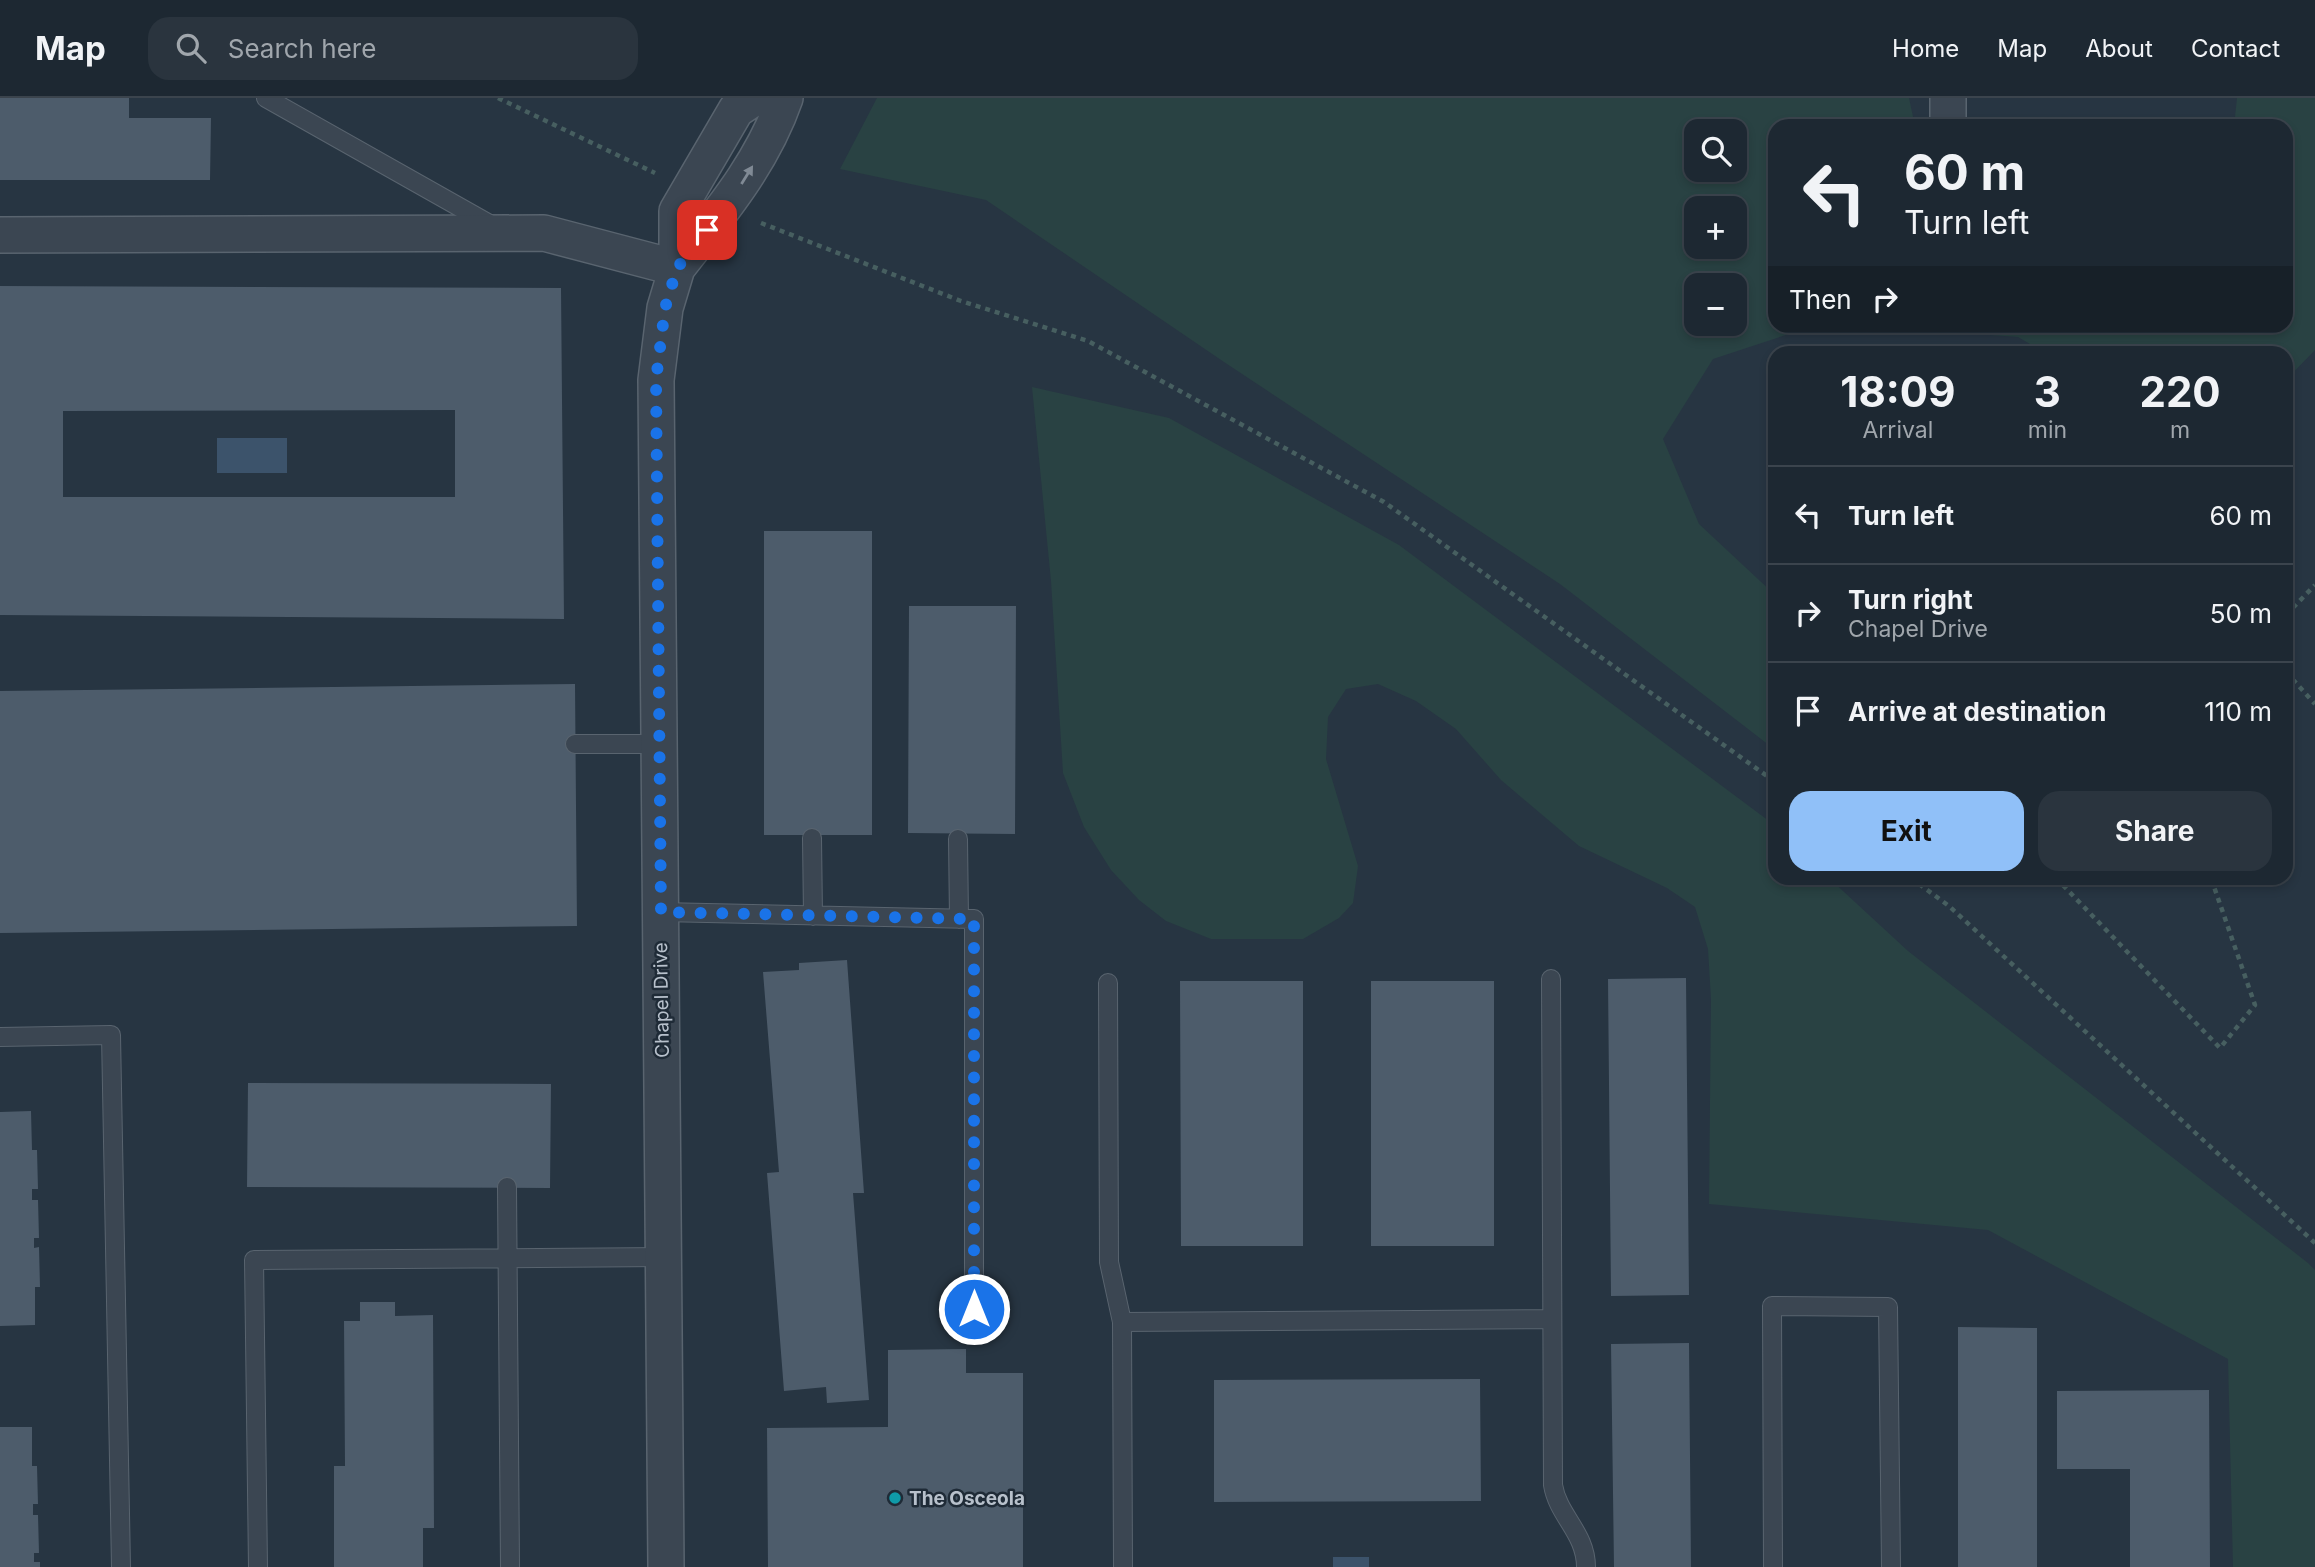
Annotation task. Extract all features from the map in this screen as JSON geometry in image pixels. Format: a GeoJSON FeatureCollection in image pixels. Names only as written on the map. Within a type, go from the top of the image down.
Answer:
{"type":"FeatureCollection","features":[{"type":"Feature","properties":{"kind":"street","name":"Chapel Drive"},"geometry":{"type":"LineString","coordinates":[[666,1567],[656,380],[665,308],[677,268],[677,211],[736,110],[754,98]]}},
{"type":"Feature","properties":{"kind":"street","name":"Chapel Drive"},"geometry":{"type":"LineString","coordinates":[[677,268],[727,207],[771,137],[785,98]]}},
{"type":"Feature","properties":{"kind":"street"},"geometry":{"type":"LineString","coordinates":[[1948,98],[1948,119]]}},
{"type":"Feature","properties":{"kind":"street"},"geometry":{"type":"LineString","coordinates":[[0,235],[544,233],[677,268]]}},
{"type":"Feature","properties":{"kind":"lane"},"geometry":{"type":"LineString","coordinates":[[266,98],[505,233]]}},
{"type":"Feature","properties":{"kind":"lane"},"geometry":{"type":"LineString","coordinates":[[575,744],[659,744]]}},
{"type":"Feature","properties":{"kind":"lane"},"geometry":{"type":"LineString","coordinates":[[812,838],[813,916]]}},
{"type":"Feature","properties":{"kind":"lane"},"geometry":{"type":"LineString","coordinates":[[958,839],[959,919]]}},
{"type":"Feature","properties":{"kind":"lane"},"geometry":{"type":"LineString","coordinates":[[661,912],[974,919],[974,1309]]}},
{"type":"Feature","properties":{"kind":"lane"},"geometry":{"type":"LineString","coordinates":[[1551,979],[1551,1319],[1555,1498],[1578,1533],[1586,1567]]}},
{"type":"Feature","properties":{"kind":"lane"},"geometry":{"type":"LineString","coordinates":[[1108,983],[1109,1262],[1122,1322],[1123,1567]]}},
{"type":"Feature","properties":{"kind":"lane"},"geometry":{"type":"LineString","coordinates":[[0,1037],[111,1035],[121,1567]]}},
{"type":"Feature","properties":{"kind":"lane"},"geometry":{"type":"LineString","coordinates":[[507,1187],[510,1567]]}},
{"type":"Feature","properties":{"kind":"lane"},"geometry":{"type":"LineString","coordinates":[[258,1567],[254,1260],[664,1257]]}},
{"type":"Feature","properties":{"kind":"lane"},"geometry":{"type":"LineString","coordinates":[[1773,1567],[1772,1306],[1888,1307],[1891,1567]]}},
{"type":"Feature","properties":{"kind":"lane"},"geometry":{"type":"LineString","coordinates":[[1122,1322],[1551,1319]]}},
{"type":"Feature","properties":{"kind":"path"},"geometry":{"type":"LineString","coordinates":[[498,98],[666,178]]}},
{"type":"Feature","properties":{"kind":"path"},"geometry":{"type":"LineString","coordinates":[[755,220],[961,301],[1088,341],[1372,496],[1768,777]]}},
{"type":"Feature","properties":{"kind":"path"},"geometry":{"type":"LineString","coordinates":[[2293,608],[2315,585]]}},
{"type":"Feature","properties":{"kind":"path"},"geometry":{"type":"LineString","coordinates":[[2293,680],[2315,704]]}},
{"type":"Feature","properties":{"kind":"path"},"geometry":{"type":"LineString","coordinates":[[1919,885],[1959,915],[2315,1243]]}},
{"type":"Feature","properties":{"kind":"path"},"geometry":{"type":"LineString","coordinates":[[2063,885],[2220,1048],[2255,1005],[2213,885]]}},
{"type":"Feature","properties":{"kind":"green space"},"geometry":{"type":"Polygon","coordinates":[[[877,98],[1909,98],[1914,119],[1768,119],[1768,333],[1792,333],[1713,359],[1663,439],[1699,524],[1768,588],[1768,744],[1560,584],[1224,362],[986,200],[840,169],[877,98]]]}},
{"type":"Feature","properties":{"kind":"green space"},"geometry":{"type":"Polygon","coordinates":[[[2237,98],[2315,98],[2315,350],[2293,373],[2293,346],[2034,346],[2018,337],[1962,333],[2293,333],[2293,119],[2235,119],[2237,98]]]}},
{"type":"Feature","properties":{"kind":"green space"},"geometry":{"type":"Polygon","coordinates":[[[1032,387],[1169,418],[1399,545],[1768,820],[1768,885],[1836,885],[1908,951],[2315,1270],[2315,1567],[2233,1567],[2228,1359],[1988,1230],[1709,1204],[1711,999],[1708,949],[1695,907],[1667,888],[1579,846],[1501,780],[1456,729],[1416,701],[1378,684],[1346,689],[1328,717],[1326,759],[1358,866],[1353,903],[1339,918],[1303,939],[1211,939],[1166,921],[1139,900],[1111,870],[1084,827],[1063,773],[1051,581],[1032,387]]]}},
{"type":"Feature","properties":{"kind":"water"},"geometry":{"type":"Polygon","coordinates":[[[217,438],[287,438],[287,473],[217,473],[217,438]]]}},
{"type":"Feature","properties":{"kind":"water"},"geometry":{"type":"Polygon","coordinates":[[[1333,1557],[1369,1557],[1369,1567],[1333,1567],[1333,1557]]]}},
{"type":"Feature","properties":{"kind":"building"},"geometry":{"type":"Polygon","coordinates":[[[0,98],[129,98],[129,118],[211,118],[210,180],[0,180],[0,98]]]}},
{"type":"Feature","properties":{"kind":"building"},"geometry":{"type":"Polygon","coordinates":[[[0,286],[561,288],[564,619],[0,615],[0,286]],[[455,410],[63,411],[63,497],[455,497],[455,410]]]}},
{"type":"Feature","properties":{"kind":"building"},"geometry":{"type":"Polygon","coordinates":[[[764,531],[872,531],[872,835],[764,835],[764,531]]]}},
{"type":"Feature","properties":{"kind":"building"},"geometry":{"type":"Polygon","coordinates":[[[909,606],[1016,606],[1015,834],[908,833],[909,606]]]}},
{"type":"Feature","properties":{"kind":"building"},"geometry":{"type":"Polygon","coordinates":[[[575,684],[577,926],[0,933],[0,691],[575,684]]]}},
{"type":"Feature","properties":{"kind":"building"},"geometry":{"type":"Polygon","coordinates":[[[847,960],[864,1193],[853,1193],[869,1400],[827,1403],[826,1387],[784,1391],[767,1173],[779,1172],[763,972],[799,970],[799,963],[847,960]]]}},
{"type":"Feature","properties":{"kind":"building"},"geometry":{"type":"Polygon","coordinates":[[[1686,978],[1689,1295],[1611,1296],[1608,979],[1686,978]]]}},
{"type":"Feature","properties":{"kind":"building"},"geometry":{"type":"Polygon","coordinates":[[[1180,981],[1303,981],[1303,1246],[1181,1246],[1180,981]]]}},
{"type":"Feature","properties":{"kind":"building"},"geometry":{"type":"Polygon","coordinates":[[[1371,981],[1494,981],[1494,1246],[1371,1246],[1371,981]]]}},
{"type":"Feature","properties":{"kind":"building"},"geometry":{"type":"Polygon","coordinates":[[[248,1083],[551,1084],[550,1188],[247,1187],[248,1083]]]}},
{"type":"Feature","properties":{"kind":"building"},"geometry":{"type":"Polygon","coordinates":[[[31,1111],[32,1150],[37,1150],[38,1189],[32,1189],[32,1200],[38,1200],[39,1238],[34,1238],[34,1248],[39,1247],[40,1287],[35,1287],[35,1325],[0,1326],[0,1112],[31,1111]]]}},
{"type":"Feature","properties":{"kind":"building"},"geometry":{"type":"Polygon","coordinates":[[[360,1302],[395,1302],[395,1316],[433,1315],[434,1528],[423,1528],[423,1567],[334,1567],[334,1466],[345,1466],[344,1321],[360,1321],[360,1302]]]}},
{"type":"Feature","properties":{"kind":"building"},"geometry":{"type":"Polygon","coordinates":[[[1958,1327],[2037,1328],[2037,1567],[1958,1567],[1958,1327]]]}},
{"type":"Feature","properties":{"kind":"building"},"geometry":{"type":"Polygon","coordinates":[[[1689,1343],[1691,1567],[1614,1567],[1611,1344],[1689,1343]]]}},
{"type":"Feature","properties":{"kind":"building","name":"The Osceola"},"geometry":{"type":"Polygon","coordinates":[[[966,1349],[966,1373],[1023,1373],[1023,1567],[768,1567],[767,1428],[888,1427],[888,1350],[966,1349]]]}},
{"type":"Feature","properties":{"kind":"building"},"geometry":{"type":"Polygon","coordinates":[[[1480,1379],[1481,1501],[1214,1502],[1214,1380],[1480,1379]]]}},
{"type":"Feature","properties":{"kind":"building"},"geometry":{"type":"Polygon","coordinates":[[[2209,1390],[2210,1567],[2130,1567],[2130,1469],[2057,1469],[2057,1391],[2209,1390]]]}},
{"type":"Feature","properties":{"kind":"building"},"geometry":{"type":"Polygon","coordinates":[[[0,1427],[32,1427],[32,1466],[37,1466],[38,1504],[33,1504],[33,1515],[38,1515],[39,1553],[34,1553],[34,1562],[40,1562],[40,1567],[0,1567],[0,1427]]]}},
{"type":"Feature","properties":{"kind":"place","name":"The Osceola"},"geometry":{"type":"Point","coordinates":[895,1498]}},
{"type":"Feature","properties":{"kind":"route"},"geometry":{"type":"LineString","coordinates":[[707,230],[677,268],[665,308],[656,380],[661,912],[974,919],[974,1309]]}}]}
